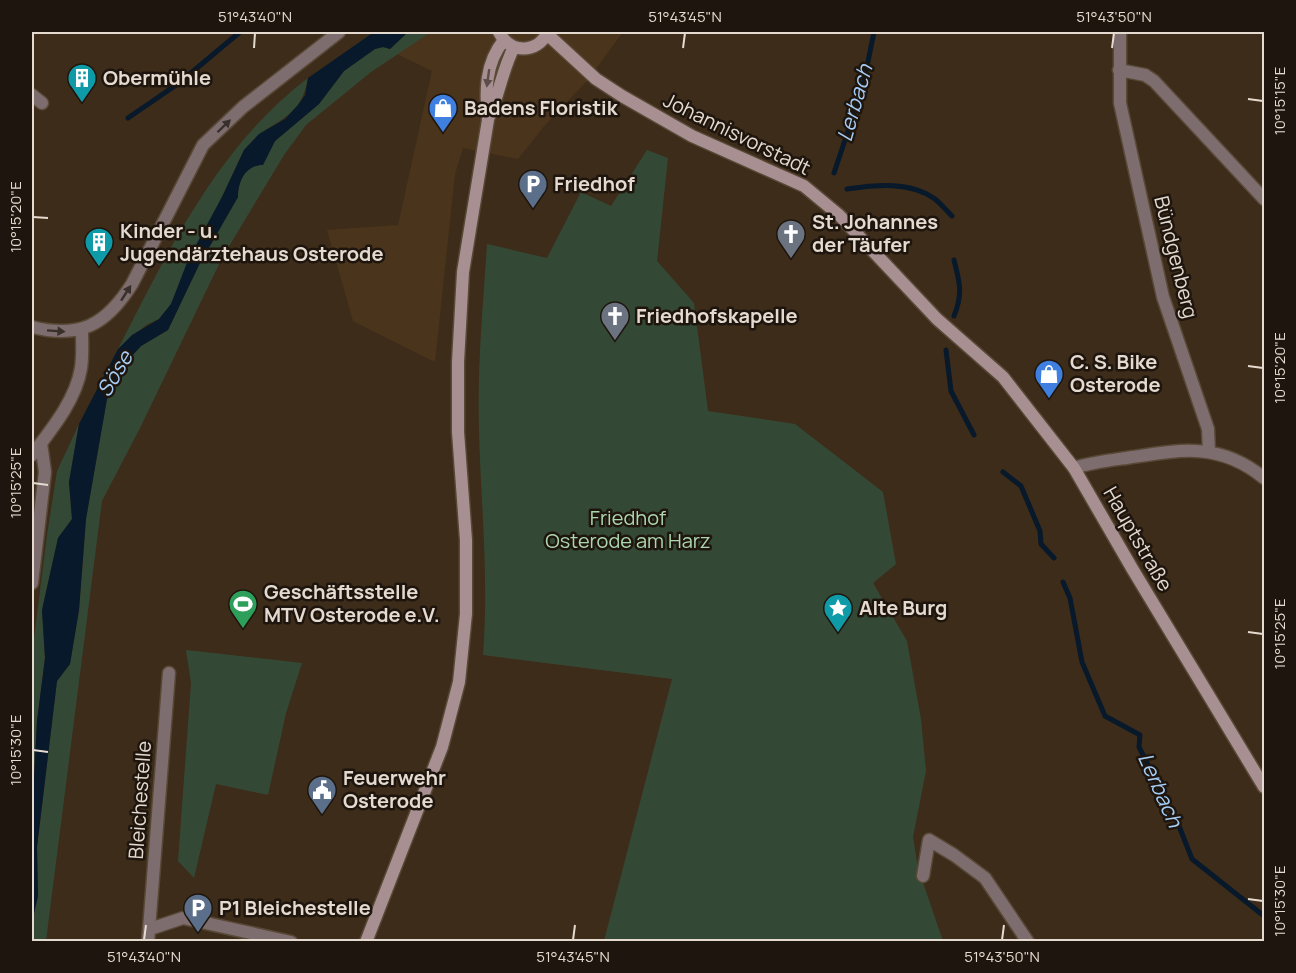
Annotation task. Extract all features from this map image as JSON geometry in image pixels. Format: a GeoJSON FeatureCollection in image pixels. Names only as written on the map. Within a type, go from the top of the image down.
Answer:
{"type":"FeatureCollection","features":[{"type":"Feature","properties":{"kind":"street"},"geometry":{"type":"LineString","coordinates":[[32,327],[59,332],[82,330],[118,305],[132,284],[203,146],[243,107],[339,32]]}},
{"type":"Feature","properties":{"kind":"street","name":"Bündgenberg"},"geometry":{"type":"LineString","coordinates":[[1120,32],[1120,103],[1163,297],[1208,429],[1209,451]]}},
{"type":"Feature","properties":{"kind":"street"},"geometry":{"type":"LineString","coordinates":[[366,942],[442,747],[459,682],[466,614],[466,540],[458,432],[462,272],[488,120],[485,99],[488,73],[495,51],[505,40],[524,49],[541,42],[548,33]]}},
{"type":"Feature","properties":{"kind":"street","name":"Johannisvorstadt"},"geometry":{"type":"LineString","coordinates":[[548,33],[596,79],[622,96],[692,136],[804,186],[839,215],[937,319],[952,331]]}},
{"type":"Feature","properties":{"kind":"street"},"geometry":{"type":"LineString","coordinates":[[1119,70],[1145,75],[1154,81],[1264,199]]}},
{"type":"Feature","properties":{"kind":"street"},"geometry":{"type":"LineString","coordinates":[[32,95],[42,103]]}},
{"type":"Feature","properties":{"kind":"street"},"geometry":{"type":"LineString","coordinates":[[32,455],[65,407],[76,385],[81,368],[82,330]]}},
{"type":"Feature","properties":{"kind":"street","name":"Hauptstraße"},"geometry":{"type":"LineString","coordinates":[[952,331],[1002,377],[1074,468],[1264,787]]}},
{"type":"Feature","properties":{"kind":"street"},"geometry":{"type":"LineString","coordinates":[[32,583],[45,472],[41,443]]}},
{"type":"Feature","properties":{"kind":"street"},"geometry":{"type":"LineString","coordinates":[[1074,468],[1178,449],[1209,451],[1242,463],[1264,478]]}},
{"type":"Feature","properties":{"kind":"street","name":"Bleichestelle"},"geometry":{"type":"LineString","coordinates":[[149,935],[169,672]]}},
{"type":"Feature","properties":{"kind":"street"},"geometry":{"type":"LineString","coordinates":[[923,876],[929,840],[985,878],[1028,942]]}},
{"type":"Feature","properties":{"kind":"street","name":"Bleichestelle"},"geometry":{"type":"LineString","coordinates":[[149,935],[183,918],[291,942]]}},
{"type":"Feature","properties":{"kind":"shaded area"},"geometry":{"type":"Polygon","coordinates":[[[431,32],[623,32],[586,82],[545,125],[518,159],[463,148],[455,174],[435,362],[353,321],[327,230],[398,225],[432,71],[397,54],[431,32]]]}},
{"type":"Feature","properties":{"kind":"green space"},"geometry":{"type":"Polygon","coordinates":[[[408,32],[431,32],[371,72],[306,125],[284,155],[222,258],[102,501],[46,941],[32,942],[32,922],[38,896],[37,847],[57,681],[70,664],[79,610],[86,519],[107,399],[129,359],[141,346],[168,330],[199,265],[238,197],[241,180],[247,171],[263,164],[275,141],[319,104],[344,71],[375,49],[383,47],[390,49],[408,32]]]}},
{"type":"Feature","properties":{"kind":"green space"},"geometry":{"type":"Polygon","coordinates":[[[308,78],[302,98],[292,112],[261,133],[244,150],[171,304],[159,319],[146,325],[118,349],[176,238],[198,202],[247,135],[276,105],[308,78]]]}},
{"type":"Feature","properties":{"kind":"green space","name":"Friedhof Osterode am Harz"},"geometry":{"type":"Polygon","coordinates":[[[647,150],[668,158],[657,261],[694,303],[708,411],[795,424],[883,492],[896,564],[873,583],[907,641],[921,719],[926,771],[913,837],[918,868],[943,941],[604,941],[672,679],[483,655],[485,571],[479,384],[487,244],[547,258],[581,192],[611,206],[647,150]]]}},
{"type":"Feature","properties":{"kind":"green space"},"geometry":{"type":"Polygon","coordinates":[[[79,424],[69,482],[72,519],[58,538],[42,610],[45,658],[37,721],[32,792],[32,654],[47,535],[57,471],[79,424]]]}},
{"type":"Feature","properties":{"kind":"green space"},"geometry":{"type":"Polygon","coordinates":[[[186,650],[302,663],[286,713],[268,795],[216,784],[194,878],[178,861],[191,683],[186,650]]]}},
{"type":"Feature","properties":{"kind":"water","name":"Söse"},"geometry":{"type":"Polygon","coordinates":[[[374,32],[408,32],[390,49],[383,47],[375,49],[344,71],[319,104],[275,141],[263,165],[247,171],[241,180],[238,197],[199,265],[168,330],[141,346],[129,359],[107,399],[86,519],[79,610],[70,664],[57,681],[37,847],[38,896],[32,922],[32,792],[37,721],[45,658],[42,610],[58,538],[72,519],[69,482],[79,424],[118,349],[132,335],[159,319],[171,304],[188,260],[244,150],[259,134],[285,119],[298,105],[305,95],[308,78],[374,32]]]}},
{"type":"Feature","properties":{"kind":"waterway"},"geometry":{"type":"LineString","coordinates":[[128,118],[179,83],[240,32]]}},
{"type":"Feature","properties":{"kind":"waterway","name":"Lerbach"},"geometry":{"type":"LineString","coordinates":[[834,173],[863,86],[874,32]]}},
{"type":"Feature","properties":{"kind":"waterway","name":"Lerbach"},"geometry":{"type":"LineString","coordinates":[[847,189],[881,186],[915,189],[935,199],[952,216]]}},
{"type":"Feature","properties":{"kind":"waterway","name":"Lerbach"},"geometry":{"type":"LineString","coordinates":[[954,260],[960,288],[954,316]]}},
{"type":"Feature","properties":{"kind":"waterway","name":"Lerbach"},"geometry":{"type":"LineString","coordinates":[[946,350],[951,391],[974,435]]}},
{"type":"Feature","properties":{"kind":"waterway","name":"Lerbach"},"geometry":{"type":"LineString","coordinates":[[1003,472],[1021,486],[1040,531],[1041,544],[1054,558]]}},
{"type":"Feature","properties":{"kind":"waterway","name":"Lerbach"},"geometry":{"type":"LineString","coordinates":[[1063,582],[1070,598],[1082,662],[1105,716],[1140,735],[1139,747],[1179,826],[1192,859],[1264,916]]}},
{"type":"Feature","properties":{"kind":"place","name":"Obermühle"},"geometry":{"type":"Point","coordinates":[82,104]}},
{"type":"Feature","properties":{"kind":"place","name":"Badens Floristik"},"geometry":{"type":"Point","coordinates":[443,134]}},
{"type":"Feature","properties":{"kind":"place","name":"Friedhof"},"geometry":{"type":"Point","coordinates":[533,210]}},
{"type":"Feature","properties":{"kind":"place","name":"St. Johannes der Täufer"},"geometry":{"type":"Point","coordinates":[791,260]}},
{"type":"Feature","properties":{"kind":"place","name":"Kinder - u. Jugendärztehaus Osterode"},"geometry":{"type":"Point","coordinates":[99,268]}},
{"type":"Feature","properties":{"kind":"place","name":"Friedhofskapelle"},"geometry":{"type":"Point","coordinates":[615,342]}},
{"type":"Feature","properties":{"kind":"place","name":"C. S. Bike Osterode"},"geometry":{"type":"Point","coordinates":[1049,400]}},
{"type":"Feature","properties":{"kind":"place","name":"Geschäftsstelle MTV Osterode e.V."},"geometry":{"type":"Point","coordinates":[243,630]}},
{"type":"Feature","properties":{"kind":"place","name":"Alte Burg"},"geometry":{"type":"Point","coordinates":[838,634]}},
{"type":"Feature","properties":{"kind":"place","name":"Feuerwehr Osterode"},"geometry":{"type":"Point","coordinates":[322,816]}},
{"type":"Feature","properties":{"kind":"place","name":"P1 Bleichestelle"},"geometry":{"type":"Point","coordinates":[198,934]}}]}
